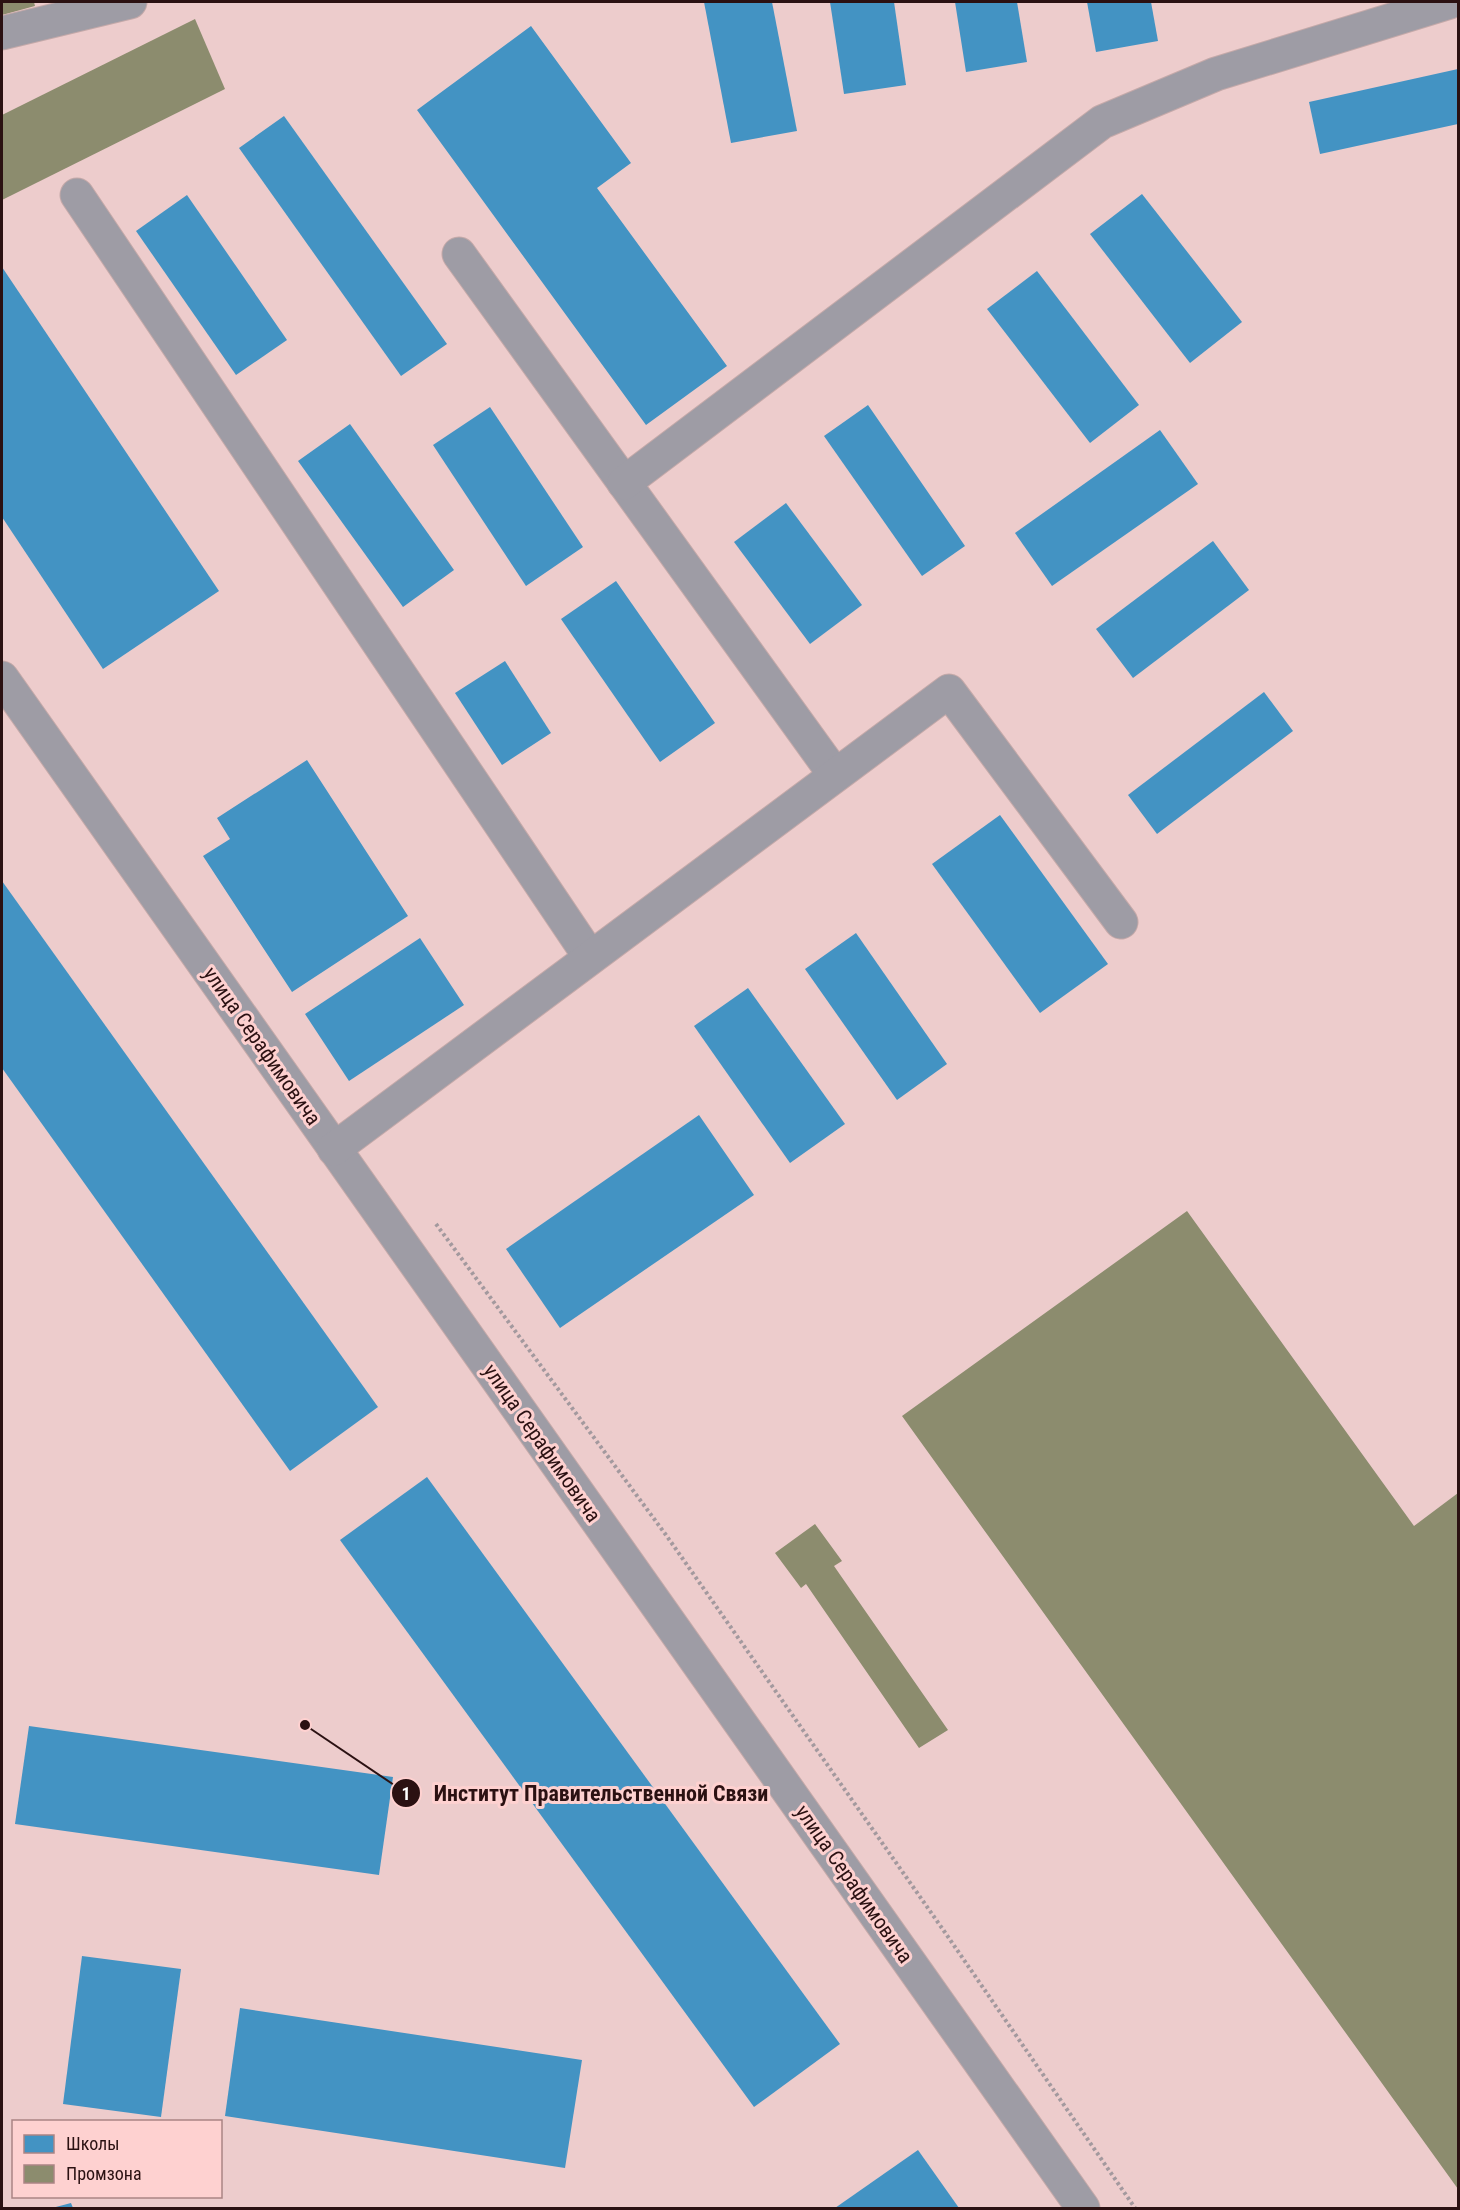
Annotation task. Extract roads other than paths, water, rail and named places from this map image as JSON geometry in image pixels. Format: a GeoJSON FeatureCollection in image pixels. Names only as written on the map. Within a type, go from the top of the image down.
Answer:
{"type":"FeatureCollection","features":[{"type":"Feature","properties":{"kind":"street"},"geometry":{"type":"LineString","coordinates":[[2,33],[62,9],[130,2]]}},
{"type":"Feature","properties":{"kind":"street"},"geometry":{"type":"LineString","coordinates":[[624,483],[1102,122],[1216,74],[1450,2]]}},
{"type":"Feature","properties":{"kind":"street"},"geometry":{"type":"LineString","coordinates":[[77,195],[590,957]]}},
{"type":"Feature","properties":{"kind":"street"},"geometry":{"type":"LineString","coordinates":[[459,254],[835,775]]}},
{"type":"Feature","properties":{"kind":"street","name":"улица Серафимовича"},"geometry":{"type":"LineString","coordinates":[[2,678],[1083,2208]]}},
{"type":"Feature","properties":{"kind":"street"},"geometry":{"type":"LineString","coordinates":[[334,1149],[949,691],[1121,922]]}},
{"type":"Feature","properties":{"kind":"place","name":"Институт Правительственной Связи"},"geometry":{"type":"Point","coordinates":[305,1725]}}]}
